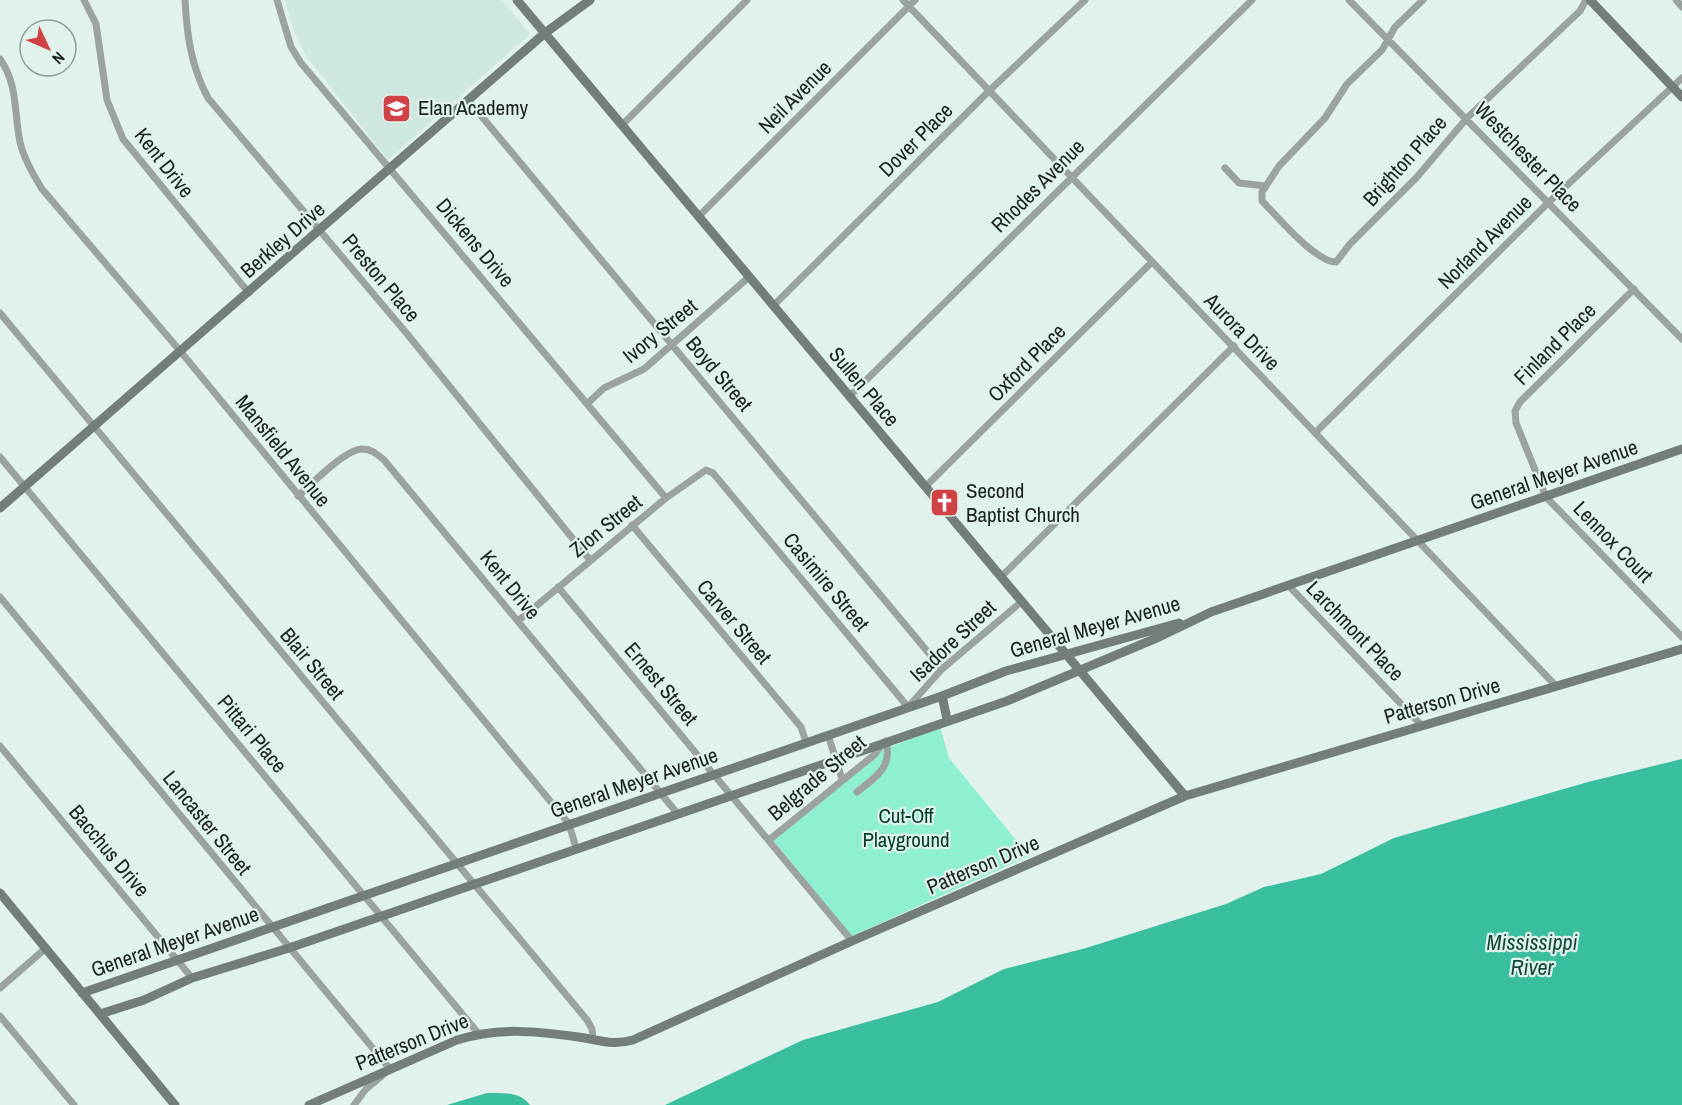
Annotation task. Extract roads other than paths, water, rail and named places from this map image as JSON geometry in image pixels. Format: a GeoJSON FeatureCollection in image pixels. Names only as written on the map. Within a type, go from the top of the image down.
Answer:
{"type":"FeatureCollection","features":[{"type":"Feature","properties":{"kind":"street","name":"Kent Drive"},"geometry":{"type":"LineString","coordinates":[[84,0],[98,33],[107,100],[123,139],[249,293]]}},
{"type":"Feature","properties":{"kind":"street","name":"Preston Place"},"geometry":{"type":"LineString","coordinates":[[185,0],[190,56],[208,98],[591,560]]}},
{"type":"Feature","properties":{"kind":"street","name":"Dickens Drive"},"geometry":{"type":"LineString","coordinates":[[277,0],[296,55],[666,498]]}},
{"type":"Feature","properties":{"kind":"street","name":"Sullen Place"},"geometry":{"type":"LineString","coordinates":[[517,0],[1185,796]]}},
{"type":"Feature","properties":{"kind":"street","name":"Berkley Drive"},"geometry":{"type":"LineString","coordinates":[[0,508],[545,33],[590,0]]}},
{"type":"Feature","properties":{"kind":"street"},"geometry":{"type":"LineString","coordinates":[[622,125],[747,0]]}},
{"type":"Feature","properties":{"kind":"street","name":"Aurora Drive"},"geometry":{"type":"LineString","coordinates":[[903,0],[1557,686]]}},
{"type":"Feature","properties":{"kind":"street","name":"Neil Avenue"},"geometry":{"type":"LineString","coordinates":[[698,217],[915,0]]}},
{"type":"Feature","properties":{"kind":"street","name":"Dover Place"},"geometry":{"type":"LineString","coordinates":[[773,306],[990,90],[1086,0]]}},
{"type":"Feature","properties":{"kind":"street","name":"Rhodes Avenue"},"geometry":{"type":"LineString","coordinates":[[849,397],[1252,0]]}},
{"type":"Feature","properties":{"kind":"street","name":"Westchester Place"},"geometry":{"type":"LineString","coordinates":[[1349,0],[1682,339]]}},
{"type":"Feature","properties":{"kind":"street"},"geometry":{"type":"LineString","coordinates":[[1225,168],[1239,183],[1266,186],[1279,166],[1325,118],[1347,84],[1382,50],[1395,27],[1423,0]]}},
{"type":"Feature","properties":{"kind":"street"},"geometry":{"type":"LineString","coordinates":[[1588,0],[1682,97]]}},
{"type":"Feature","properties":{"kind":"street","name":"Brighton Place"},"geometry":{"type":"LineString","coordinates":[[1266,186],[1260,196],[1262,201],[1321,257],[1336,262],[1350,244],[1417,177],[1467,118],[1580,11],[1588,0]]}},
{"type":"Feature","properties":{"kind":"street"},"geometry":{"type":"LineString","coordinates":[[1676,0],[1682,7]]}},
{"type":"Feature","properties":{"kind":"street","name":"Mansfield Avenue"},"geometry":{"type":"LineString","coordinates":[[0,59],[15,94],[21,143],[34,177],[569,824],[576,848]]}},
{"type":"Feature","properties":{"kind":"street","name":"Norland Avenue"},"geometry":{"type":"LineString","coordinates":[[1315,433],[1549,202],[1682,78]]}},
{"type":"Feature","properties":{"kind":"street","name":"Boyd Street"},"geometry":{"type":"LineString","coordinates":[[468,100],[942,669]]}},
{"type":"Feature","properties":{"kind":"street","name":"Oxford Place"},"geometry":{"type":"LineString","coordinates":[[925,487],[1152,262]]}},
{"type":"Feature","properties":{"kind":"street","name":"Ivory Street"},"geometry":{"type":"LineString","coordinates":[[588,404],[604,388],[644,369],[749,277]]}},
{"type":"Feature","properties":{"kind":"street","name":"Finland Place"},"geometry":{"type":"LineString","coordinates":[[1546,497],[1516,423],[1515,411],[1532,389],[1634,290]]}},
{"type":"Feature","properties":{"kind":"street","name":"Blair Street"},"geometry":{"type":"LineString","coordinates":[[0,313],[587,1020],[592,1029],[593,1039]]}},
{"type":"Feature","properties":{"kind":"street"},"geometry":{"type":"LineString","coordinates":[[1000,577],[1234,346]]}},
{"type":"Feature","properties":{"kind":"street","name":"Kent Drive"},"geometry":{"type":"LineString","coordinates":[[298,496],[345,456],[363,449],[374,452],[400,477],[677,813]]}},
{"type":"Feature","properties":{"kind":"street","name":"General Meyer Avenue"},"geometry":{"type":"LineString","coordinates":[[82,993],[942,696],[1006,671],[1200,616],[1682,449]]}},
{"type":"Feature","properties":{"kind":"street","name":"Pittari Place"},"geometry":{"type":"LineString","coordinates":[[0,457],[478,1033]]}},
{"type":"Feature","properties":{"kind":"street","name":"Zion Street"},"geometry":{"type":"LineString","coordinates":[[518,621],[632,525],[702,471],[709,471],[718,479]]}},
{"type":"Feature","properties":{"kind":"street","name":"Casimire Street"},"geometry":{"type":"LineString","coordinates":[[718,479],[908,707]]}},
{"type":"Feature","properties":{"kind":"street","name":"Lennox Court"},"geometry":{"type":"LineString","coordinates":[[1546,497],[1682,637]]}},
{"type":"Feature","properties":{"kind":"street","name":"Carver Street"},"geometry":{"type":"LineString","coordinates":[[632,525],[801,727],[806,742]]}},
{"type":"Feature","properties":{"kind":"street","name":"Larchmont Place"},"geometry":{"type":"LineString","coordinates":[[1289,586],[1422,726]]}},
{"type":"Feature","properties":{"kind":"street","name":"Ernest Street"},"geometry":{"type":"LineString","coordinates":[[558,587],[852,940]]}},
{"type":"Feature","properties":{"kind":"street","name":"Lancaster Street"},"geometry":{"type":"LineString","coordinates":[[0,597],[390,1069]]}},
{"type":"Feature","properties":{"kind":"street","name":"Isadore Street"},"geometry":{"type":"LineString","coordinates":[[908,707],[942,669],[1021,602]]}},
{"type":"Feature","properties":{"kind":"street","name":"General Meyer Avenue"},"geometry":{"type":"LineString","coordinates":[[100,1014],[144,1000],[192,978],[289,948],[1007,700],[1077,669],[1159,637],[1200,616]]}},
{"type":"Feature","properties":{"kind":"street","name":"Patterson Drive"},"geometry":{"type":"LineString","coordinates":[[309,1105],[478,1033],[526,1030],[593,1039],[614,1045],[646,1035],[852,940],[1185,796],[1682,649]]}},
{"type":"Feature","properties":{"kind":"street"},"geometry":{"type":"LineString","coordinates":[[942,696],[947,719]]}},
{"type":"Feature","properties":{"kind":"street"},"geometry":{"type":"LineString","coordinates":[[828,735],[842,778]]}},
{"type":"Feature","properties":{"kind":"street"},"geometry":{"type":"LineString","coordinates":[[857,792],[880,773],[887,764],[886,741]]}},
{"type":"Feature","properties":{"kind":"street","name":"Belgrade Street"},"geometry":{"type":"LineString","coordinates":[[769,840],[842,778],[874,755],[886,741]]}},
{"type":"Feature","properties":{"kind":"street","name":"Bacchus Drive"},"geometry":{"type":"LineString","coordinates":[[0,746],[192,978]]}},
{"type":"Feature","properties":{"kind":"street"},"geometry":{"type":"LineString","coordinates":[[0,893],[175,1105]]}},
{"type":"Feature","properties":{"kind":"street"},"geometry":{"type":"LineString","coordinates":[[0,988],[46,948]]}},
{"type":"Feature","properties":{"kind":"street"},"geometry":{"type":"LineString","coordinates":[[0,1016],[74,1105]]}},
{"type":"Feature","properties":{"kind":"street"},"geometry":{"type":"LineString","coordinates":[[354,1105],[366,1089],[390,1069]]}},
{"type":"Feature","properties":{"kind":"water","name":"Mississippi River"},"geometry":{"type":"Polygon","coordinates":[[[1682,759],[1682,1105],[665,1105],[803,1040],[938,1002],[1004,969],[1086,948],[1226,904],[1264,887],[1321,874],[1394,838],[1588,782],[1682,759]]]}},
{"type":"Feature","properties":{"kind":"water"},"geometry":{"type":"Polygon","coordinates":[[[487,1093],[516,1095],[530,1105],[447,1105],[487,1093]]]}},
{"type":"Feature","properties":{"kind":"place","name":"Elan Academy"},"geometry":{"type":"Point","coordinates":[397,108]}},
{"type":"Feature","properties":{"kind":"place","name":"Second Baptist Church"},"geometry":{"type":"Point","coordinates":[945,503]}},
{"type":"Feature","properties":{"kind":"park label","name":"Cut-Off Playground"},"geometry":{"type":"Point","coordinates":[906,828]}}]}
